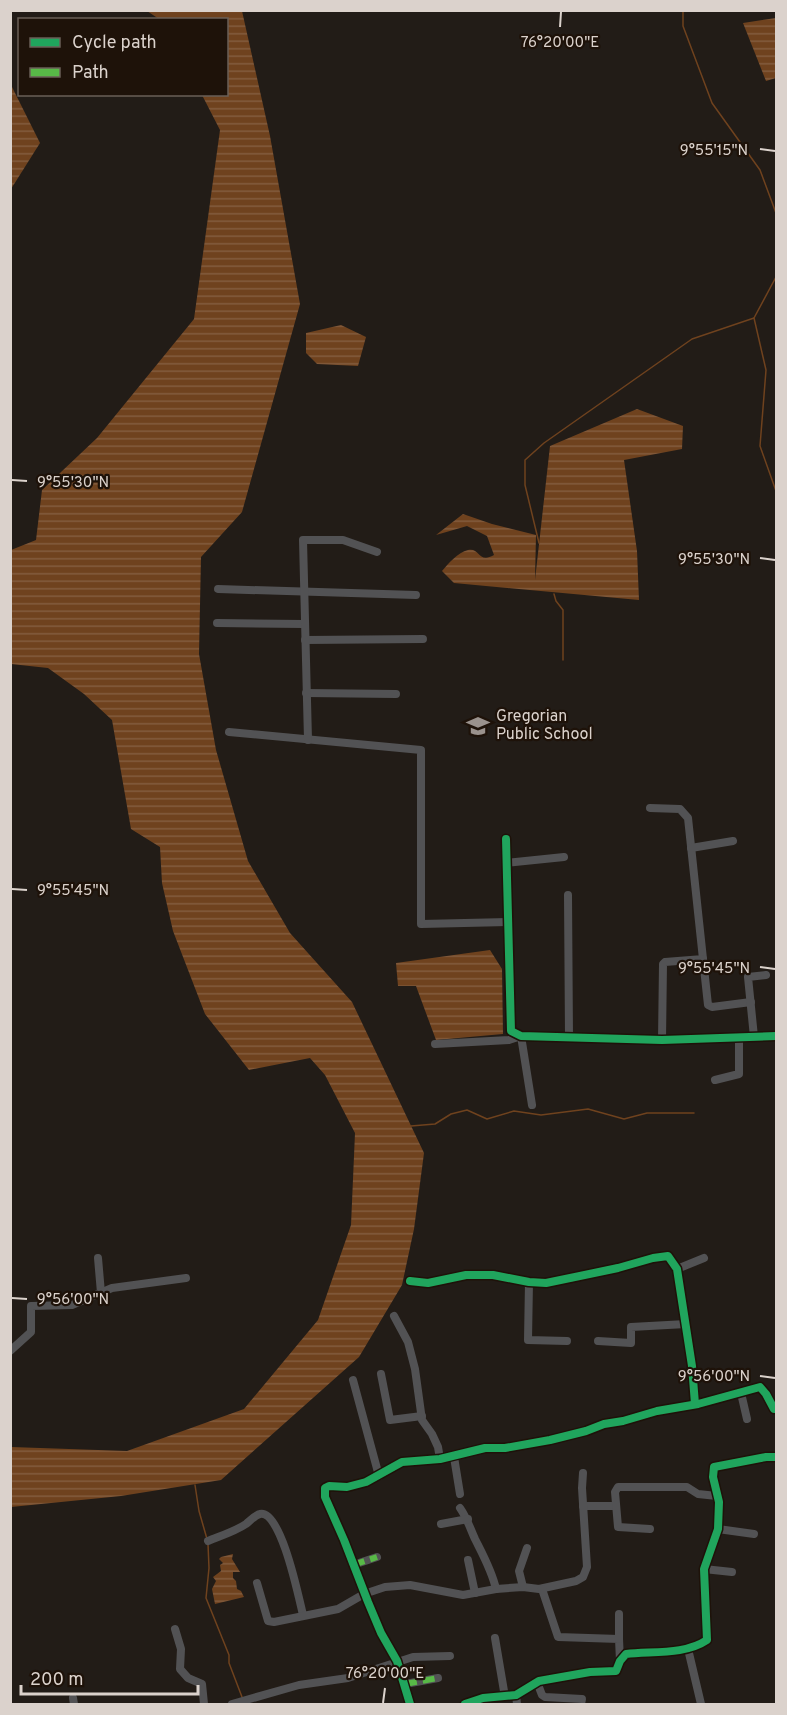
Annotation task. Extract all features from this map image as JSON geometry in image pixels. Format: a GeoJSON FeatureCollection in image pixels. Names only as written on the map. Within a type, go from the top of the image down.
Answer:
{"type":"FeatureCollection","features":[{"type":"Feature","properties":{"kind":"street"},"geometry":{"type":"LineString","coordinates":[[308,740],[303,540],[344,540],[377,552]]}},
{"type":"Feature","properties":{"kind":"street"},"geometry":{"type":"LineString","coordinates":[[218,589],[416,596]]}},
{"type":"Feature","properties":{"kind":"street"},"geometry":{"type":"LineString","coordinates":[[217,622],[304,624]]}},
{"type":"Feature","properties":{"kind":"street"},"geometry":{"type":"LineString","coordinates":[[305,640],[423,639]]}},
{"type":"Feature","properties":{"kind":"street"},"geometry":{"type":"LineString","coordinates":[[306,693],[396,694]]}},
{"type":"Feature","properties":{"kind":"street"},"geometry":{"type":"LineString","coordinates":[[229,732],[422,750],[421,924],[508,922]]}},
{"type":"Feature","properties":{"kind":"street"},"geometry":{"type":"LineString","coordinates":[[650,808],[680,809],[688,818],[708,1005],[712,1007],[750,1002]]}},
{"type":"Feature","properties":{"kind":"street"},"geometry":{"type":"LineString","coordinates":[[506,839],[511,1031],[521,1036]]}},
{"type":"Feature","properties":{"kind":"street"},"geometry":{"type":"LineString","coordinates":[[691,848],[733,841]]}},
{"type":"Feature","properties":{"kind":"street"},"geometry":{"type":"LineString","coordinates":[[506,863],[564,857]]}},
{"type":"Feature","properties":{"kind":"street"},"geometry":{"type":"LineString","coordinates":[[568,895],[569,1037]]}},
{"type":"Feature","properties":{"kind":"street"},"geometry":{"type":"LineString","coordinates":[[662,1040],[663,964],[676,960],[703,959]]}},
{"type":"Feature","properties":{"kind":"street"},"geometry":{"type":"LineString","coordinates":[[754,1037],[748,977],[766,975]]}},
{"type":"Feature","properties":{"kind":"street"},"geometry":{"type":"LineString","coordinates":[[521,1036],[532,1105]]}},
{"type":"Feature","properties":{"kind":"street"},"geometry":{"type":"LineString","coordinates":[[435,1044],[509,1040],[521,1036],[662,1040],[777,1036]]}},
{"type":"Feature","properties":{"kind":"street"},"geometry":{"type":"LineString","coordinates":[[716,1080],[739,1074],[739,1038]]}},
{"type":"Feature","properties":{"kind":"street"},"geometry":{"type":"LineString","coordinates":[[410,1281],[428,1283],[466,1275],[493,1275],[546,1283],[668,1256],[677,1269],[695,1404]]}},
{"type":"Feature","properties":{"kind":"street"},"geometry":{"type":"LineString","coordinates":[[98,1258],[100,1293]]}},
{"type":"Feature","properties":{"kind":"street"},"geometry":{"type":"LineString","coordinates":[[677,1269],[704,1258]]}},
{"type":"Feature","properties":{"kind":"street"},"geometry":{"type":"LineString","coordinates":[[10,1351],[31,1332],[31,1306],[72,1305],[112,1288],[186,1278]]}},
{"type":"Feature","properties":{"kind":"street"},"geometry":{"type":"LineString","coordinates":[[529,1282],[528,1340],[567,1341]]}},
{"type":"Feature","properties":{"kind":"street"},"geometry":{"type":"LineString","coordinates":[[394,1316],[408,1342],[415,1369],[422,1420],[432,1434],[440,1459]]}},
{"type":"Feature","properties":{"kind":"street"},"geometry":{"type":"LineString","coordinates":[[598,1341],[632,1342],[630,1327],[686,1324]]}},
{"type":"Feature","properties":{"kind":"street"},"geometry":{"type":"LineString","coordinates":[[381,1374],[390,1420],[422,1416]]}},
{"type":"Feature","properties":{"kind":"street"},"geometry":{"type":"LineString","coordinates":[[353,1380],[379,1476]]}},
{"type":"Feature","properties":{"kind":"street"},"geometry":{"type":"LineString","coordinates":[[410,1704],[397,1661],[381,1633],[364,1594],[324,1491],[329,1486],[347,1487],[379,1476],[395,1464],[402,1462],[454,1457],[485,1448],[505,1448],[550,1440],[604,1424],[760,1387],[774,1409],[777,1409]]}},
{"type":"Feature","properties":{"kind":"street"},"geometry":{"type":"LineString","coordinates":[[741,1393],[747,1419]]}},
{"type":"Feature","properties":{"kind":"street"},"geometry":{"type":"LineString","coordinates":[[454,1457],[460,1494]]}},
{"type":"Feature","properties":{"kind":"street"},"geometry":{"type":"LineString","coordinates":[[465,1704],[483,1698],[516,1695],[537,1682],[562,1676],[616,1671],[626,1653],[688,1649],[707,1640],[704,1569],[718,1529],[714,1467],[777,1457]]}},
{"type":"Feature","properties":{"kind":"street"},"geometry":{"type":"LineString","coordinates":[[256,1583],[268,1621],[274,1622],[338,1609],[364,1594],[385,1587],[410,1585],[464,1595],[496,1589],[523,1587],[542,1589],[576,1581],[583,1577],[587,1566],[583,1473]]}},
{"type":"Feature","properties":{"kind":"street"},"geometry":{"type":"LineString","coordinates":[[650,1529],[618,1527],[615,1492],[618,1487],[687,1487],[698,1494],[717,1496]]}},
{"type":"Feature","properties":{"kind":"street"},"geometry":{"type":"LineString","coordinates":[[583,1506],[616,1506]]}},
{"type":"Feature","properties":{"kind":"street"},"geometry":{"type":"LineString","coordinates":[[460,1508],[468,1519],[473,1535],[492,1574],[496,1589]]}},
{"type":"Feature","properties":{"kind":"street"},"geometry":{"type":"LineString","coordinates":[[208,1541],[244,1525],[259,1514],[266,1514],[272,1518],[286,1550],[303,1615]]}},
{"type":"Feature","properties":{"kind":"street"},"geometry":{"type":"LineString","coordinates":[[441,1524],[468,1519]]}},
{"type":"Feature","properties":{"kind":"street"},"geometry":{"type":"LineString","coordinates":[[718,1529],[754,1534]]}},
{"type":"Feature","properties":{"kind":"street"},"geometry":{"type":"LineString","coordinates":[[523,1587],[519,1571],[527,1548]]}},
{"type":"Feature","properties":{"kind":"street"},"geometry":{"type":"LineString","coordinates":[[353,1564],[377,1557]]}},
{"type":"Feature","properties":{"kind":"street"},"geometry":{"type":"LineString","coordinates":[[468,1560],[475,1593]]}},
{"type":"Feature","properties":{"kind":"street"},"geometry":{"type":"LineString","coordinates":[[704,1569],[732,1572]]}},
{"type":"Feature","properties":{"kind":"street"},"geometry":{"type":"LineString","coordinates":[[542,1589],[558,1636],[619,1640]]}},
{"type":"Feature","properties":{"kind":"street"},"geometry":{"type":"LineString","coordinates":[[619,1614],[620,1661]]}},
{"type":"Feature","properties":{"kind":"street"},"geometry":{"type":"LineString","coordinates":[[175,1629],[181,1649],[180,1669],[188,1678],[202,1684],[204,1704]]}},
{"type":"Feature","properties":{"kind":"street"},"geometry":{"type":"LineString","coordinates":[[495,1638],[505,1697]]}},
{"type":"Feature","properties":{"kind":"street"},"geometry":{"type":"LineString","coordinates":[[688,1649],[701,1704]]}},
{"type":"Feature","properties":{"kind":"street"},"geometry":{"type":"LineString","coordinates":[[232,1704],[299,1685],[348,1678],[379,1670],[397,1661],[413,1657],[450,1656]]}},
{"type":"Feature","properties":{"kind":"street"},"geometry":{"type":"LineString","coordinates":[[405,1684],[438,1678]]}},
{"type":"Feature","properties":{"kind":"street"},"geometry":{"type":"LineString","coordinates":[[537,1682],[545,1697],[582,1699],[581,1704]]}},
{"type":"Feature","properties":{"kind":"street"},"geometry":{"type":"LineString","coordinates":[[516,1695],[517,1704]]}},
{"type":"Feature","properties":{"kind":"shaded area"},"geometry":{"type":"Polygon","coordinates":[[[147,11],[242,11],[270,136],[300,304],[242,512],[201,557],[199,654],[216,750],[248,861],[290,933],[352,1002],[424,1153],[414,1229],[402,1285],[359,1357],[221,1480],[121,1496],[11,1507],[11,1447],[127,1451],[244,1409],[318,1320],[351,1225],[355,1133],[325,1075],[310,1058],[249,1070],[205,1014],[173,931],[162,883],[160,847],[131,829],[112,720],[84,694],[48,668],[11,664],[11,550],[36,540],[42,490],[97,438],[194,319],[220,130],[203,96],[228,96],[228,18],[158,18],[147,11]]]}},
{"type":"Feature","properties":{"kind":"shaded area"},"geometry":{"type":"Polygon","coordinates":[[[776,18],[776,78],[766,81],[743,23],[776,18]]]}},
{"type":"Feature","properties":{"kind":"shaded area"},"geometry":{"type":"Polygon","coordinates":[[[10,85],[40,143],[11,189],[10,85]]]}},
{"type":"Feature","properties":{"kind":"shaded area"},"geometry":{"type":"Polygon","coordinates":[[[341,325],[366,337],[358,366],[317,364],[306,353],[306,333],[341,325]]]}},
{"type":"Feature","properties":{"kind":"shaded area"},"geometry":{"type":"Polygon","coordinates":[[[637,409],[683,426],[682,449],[624,460],[637,551],[639,600],[454,583],[442,571],[464,551],[475,551],[485,558],[494,555],[487,536],[467,526],[436,535],[463,514],[536,535],[535,580],[550,446],[637,409]]]}},
{"type":"Feature","properties":{"kind":"shaded area"},"geometry":{"type":"Polygon","coordinates":[[[490,950],[502,969],[503,1034],[436,1040],[416,986],[398,986],[396,963],[490,950]]]}},
{"type":"Feature","properties":{"kind":"shaded area"},"geometry":{"type":"Polygon","coordinates":[[[233,1554],[232,1559],[240,1572],[233,1572],[233,1578],[237,1589],[244,1597],[215,1604],[212,1589],[216,1581],[213,1577],[221,1571],[220,1565],[223,1563],[219,1559],[233,1554]]]}},
{"type":"Feature","properties":{"kind":"waterway"},"geometry":{"type":"LineString","coordinates":[[683,10],[683,26],[712,103],[760,170],[776,213]]}},
{"type":"Feature","properties":{"kind":"waterway"},"geometry":{"type":"LineString","coordinates":[[776,277],[754,318],[766,370],[760,446],[776,491]]}},
{"type":"Feature","properties":{"kind":"waterway"},"geometry":{"type":"LineString","coordinates":[[539,543],[525,485],[525,460],[544,443],[692,339],[754,318]]}},
{"type":"Feature","properties":{"kind":"waterway"},"geometry":{"type":"LineString","coordinates":[[554,594],[563,610],[563,660]]}},
{"type":"Feature","properties":{"kind":"waterway"},"geometry":{"type":"LineString","coordinates":[[411,1126],[435,1124],[451,1114],[467,1110],[487,1119],[514,1111],[541,1115],[588,1109],[624,1119],[647,1113],[694,1113]]}},
{"type":"Feature","properties":{"kind":"waterway"},"geometry":{"type":"LineString","coordinates":[[195,1485],[207,1539]]}},
{"type":"Feature","properties":{"kind":"waterway"},"geometry":{"type":"LineString","coordinates":[[208,1544],[209,1568],[206,1598],[229,1655],[229,1663],[242,1697]]}},
{"type":"Feature","properties":{"kind":"marked path"},"geometry":{"type":"LineString","coordinates":[[353,1565],[377,1557]]}},
{"type":"Feature","properties":{"kind":"marked path"},"geometry":{"type":"LineString","coordinates":[[405,1684],[438,1678]]}},
{"type":"Feature","properties":{"kind":"cycle path"},"geometry":{"type":"LineString","coordinates":[[506,839],[511,1031],[521,1036],[662,1040],[776,1036]]}},
{"type":"Feature","properties":{"kind":"cycle path"},"geometry":{"type":"LineString","coordinates":[[410,1281],[428,1283],[466,1275],[493,1275],[546,1283],[668,1256],[677,1269],[692,1366],[695,1404]]}},
{"type":"Feature","properties":{"kind":"cycle path"},"geometry":{"type":"LineString","coordinates":[[410,1704],[397,1661],[381,1633],[368,1602],[325,1497],[325,1488],[329,1486],[347,1487],[366,1482],[402,1462],[440,1459],[485,1448],[505,1448],[550,1440],[604,1424],[698,1404],[760,1387],[776,1409]]}},
{"type":"Feature","properties":{"kind":"cycle path"},"geometry":{"type":"LineString","coordinates":[[465,1704],[483,1698],[516,1695],[539,1681],[590,1672],[616,1671],[626,1654],[668,1652],[689,1648],[707,1640],[704,1569],[718,1529],[719,1502],[713,1477],[714,1467],[776,1457]]}},
{"type":"Feature","properties":{"kind":"place","name":"Gregorian Public School"},"geometry":{"type":"Point","coordinates":[478,726]}}]}
